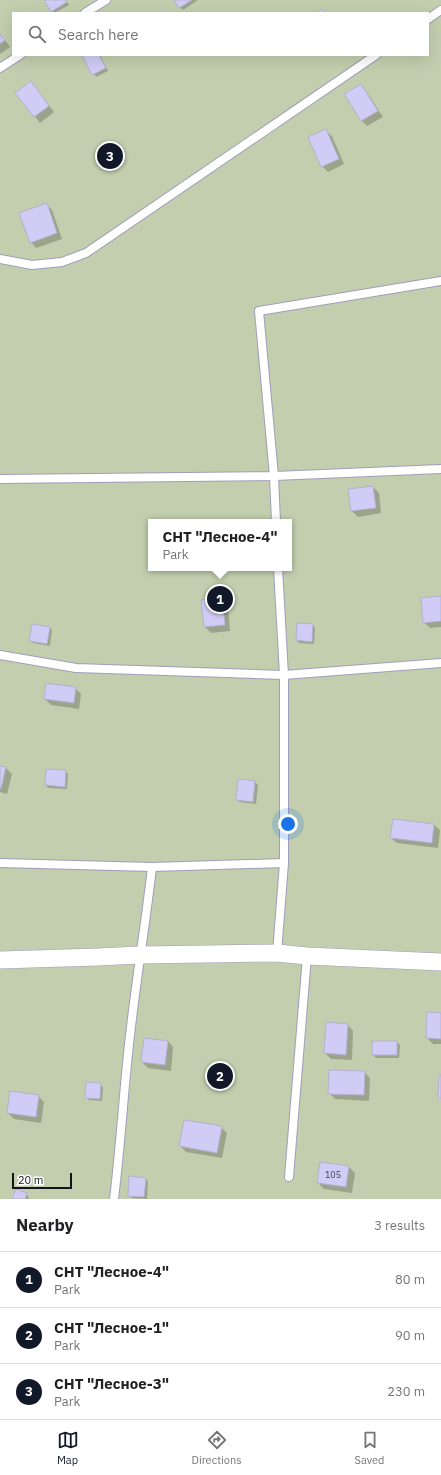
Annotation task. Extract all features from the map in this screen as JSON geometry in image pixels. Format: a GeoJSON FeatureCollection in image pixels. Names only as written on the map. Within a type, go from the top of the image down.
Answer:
{"type":"FeatureCollection","features":[{"type":"Feature","properties":{"kind":"street"},"geometry":{"type":"LineString","coordinates":[[0,960],[140,955],[276,953],[307,956],[441,962]]}},
{"type":"Feature","properties":{"kind":"lane"},"geometry":{"type":"LineString","coordinates":[[88,12],[106,0]]}},
{"type":"Feature","properties":{"kind":"lane"},"geometry":{"type":"LineString","coordinates":[[429,18],[441,10]]}},
{"type":"Feature","properties":{"kind":"lane"},"geometry":{"type":"LineString","coordinates":[[0,68],[18,56]]}},
{"type":"Feature","properties":{"kind":"lane"},"geometry":{"type":"LineString","coordinates":[[0,260],[32,265],[62,262],[86,254],[375,56]]}},
{"type":"Feature","properties":{"kind":"lane"},"geometry":{"type":"LineString","coordinates":[[276,519],[274,476],[259,311],[441,281]]}},
{"type":"Feature","properties":{"kind":"lane"},"geometry":{"type":"LineString","coordinates":[[0,479],[274,476],[441,469]]}},
{"type":"Feature","properties":{"kind":"lane"},"geometry":{"type":"LineString","coordinates":[[276,953],[284,863],[284,675],[278,571]]}},
{"type":"Feature","properties":{"kind":"lane"},"geometry":{"type":"LineString","coordinates":[[0,655],[76,668],[284,675],[441,663]]}},
{"type":"Feature","properties":{"kind":"lane"},"geometry":{"type":"LineString","coordinates":[[0,863],[152,867],[284,863]]}},
{"type":"Feature","properties":{"kind":"lane"},"geometry":{"type":"LineString","coordinates":[[114,1199],[124,1091],[152,867]]}},
{"type":"Feature","properties":{"kind":"lane"},"geometry":{"type":"LineString","coordinates":[[290,1176],[307,956]]}},
{"type":"Feature","properties":{"kind":"green space"},"geometry":{"type":"Polygon","coordinates":[[[0,0],[441,0],[441,1199],[0,1199],[0,0]]]}},
{"type":"Feature","properties":{"kind":"building"},"geometry":{"type":"Polygon","coordinates":[[[44,0],[65,0],[67,2],[51,12],[44,0]]]}},
{"type":"Feature","properties":{"kind":"building"},"geometry":{"type":"Polygon","coordinates":[[[174,0],[192,0],[179,8],[174,0]]]}},
{"type":"Feature","properties":{"kind":"building"},"geometry":{"type":"Polygon","coordinates":[[[0,34],[5,40],[0,44],[0,34]]]}},
{"type":"Feature","properties":{"kind":"building"},"geometry":{"type":"Polygon","coordinates":[[[82,56],[100,56],[106,68],[92,75],[82,56]]]}},
{"type":"Feature","properties":{"kind":"building"},"geometry":{"type":"Polygon","coordinates":[[[31,81],[49,106],[34,117],[15,93],[31,81]]]}},
{"type":"Feature","properties":{"kind":"building"},"geometry":{"type":"Polygon","coordinates":[[[361,84],[378,111],[361,121],[344,94],[361,84]]]}},
{"type":"Feature","properties":{"kind":"building"},"geometry":{"type":"Polygon","coordinates":[[[326,129],[339,159],[321,167],[308,137],[326,129]]]}},
{"type":"Feature","properties":{"kind":"building"},"geometry":{"type":"Polygon","coordinates":[[[47,203],[57,233],[30,243],[19,213],[47,203]]]}},
{"type":"Feature","properties":{"kind":"building"},"geometry":{"type":"Polygon","coordinates":[[[373,486],[376,508],[351,511],[348,489],[373,486]]]}},
{"type":"Feature","properties":{"kind":"building"},"geometry":{"type":"Polygon","coordinates":[[[441,596],[441,621],[423,623],[421,598],[441,596]]]}},
{"type":"Feature","properties":{"kind":"building"},"geometry":{"type":"Polygon","coordinates":[[[222,597],[225,625],[204,627],[201,600],[222,597]]]}},
{"type":"Feature","properties":{"kind":"building"},"geometry":{"type":"Polygon","coordinates":[[[297,623],[313,624],[312,642],[296,640],[297,623]]]}},
{"type":"Feature","properties":{"kind":"building"},"geometry":{"type":"Polygon","coordinates":[[[32,624],[50,627],[47,644],[29,641],[32,624]]]}},
{"type":"Feature","properties":{"kind":"building"},"geometry":{"type":"Polygon","coordinates":[[[46,683],[76,687],[74,703],[44,699],[46,683]]]}},
{"type":"Feature","properties":{"kind":"building"},"geometry":{"type":"Polygon","coordinates":[[[0,766],[6,767],[1,789],[0,788],[0,766]]]}},
{"type":"Feature","properties":{"kind":"building"},"geometry":{"type":"Polygon","coordinates":[[[46,769],[66,770],[65,787],[45,785],[46,769]]]}},
{"type":"Feature","properties":{"kind":"building"},"geometry":{"type":"Polygon","coordinates":[[[238,779],[255,781],[253,802],[236,800],[238,779]]]}},
{"type":"Feature","properties":{"kind":"building"},"geometry":{"type":"Polygon","coordinates":[[[393,819],[434,824],[432,843],[390,838],[393,819]]]}},
{"type":"Feature","properties":{"kind":"building"},"geometry":{"type":"Polygon","coordinates":[[[427,1012],[441,1013],[441,1039],[426,1038],[427,1012]]]}},
{"type":"Feature","properties":{"kind":"building"},"geometry":{"type":"Polygon","coordinates":[[[326,1022],[348,1024],[346,1055],[324,1053],[326,1022]]]}},
{"type":"Feature","properties":{"kind":"building"},"geometry":{"type":"Polygon","coordinates":[[[144,1038],[168,1041],[165,1065],[141,1062],[144,1038]]]}},
{"type":"Feature","properties":{"kind":"building"},"geometry":{"type":"Polygon","coordinates":[[[372,1041],[397,1041],[397,1055],[372,1055],[372,1041]]]}},
{"type":"Feature","properties":{"kind":"building"},"geometry":{"type":"Polygon","coordinates":[[[329,1070],[365,1071],[364,1095],[328,1094],[329,1070]]]}},
{"type":"Feature","properties":{"kind":"building"},"geometry":{"type":"Polygon","coordinates":[[[439,1075],[441,1075],[441,1098],[438,1098],[439,1075]]]}},
{"type":"Feature","properties":{"kind":"building"},"geometry":{"type":"Polygon","coordinates":[[[86,1082],[101,1083],[100,1099],[85,1098],[86,1082]]]}},
{"type":"Feature","properties":{"kind":"building"},"geometry":{"type":"Polygon","coordinates":[[[10,1091],[39,1095],[36,1117],[7,1113],[10,1091]]]}},
{"type":"Feature","properties":{"kind":"building"},"geometry":{"type":"Polygon","coordinates":[[[184,1120],[222,1126],[217,1153],[179,1146],[184,1120]]]}},
{"type":"Feature","properties":{"kind":"building"},"geometry":{"type":"Polygon","coordinates":[[[320,1162],[349,1166],[346,1187],[317,1183],[320,1162]]]}},
{"type":"Feature","properties":{"kind":"building"},"geometry":{"type":"Polygon","coordinates":[[[129,1176],[146,1178],[144,1197],[128,1196],[129,1176]]]}},
{"type":"Feature","properties":{"kind":"building"},"geometry":{"type":"Polygon","coordinates":[[[16,1189],[27,1193],[25,1199],[12,1199],[16,1189]]]}},
{"type":"Feature","properties":{"kind":"place","name":"СНТ \"Лесное-3\""},"geometry":{"type":"Point","coordinates":[110,156]}},
{"type":"Feature","properties":{"kind":"place","name":"СНТ \"Лесное-4\""},"geometry":{"type":"Point","coordinates":[220,599]}},
{"type":"Feature","properties":{"kind":"place","name":"СНТ \"Лесное-1\""},"geometry":{"type":"Point","coordinates":[220,1076]}}]}
